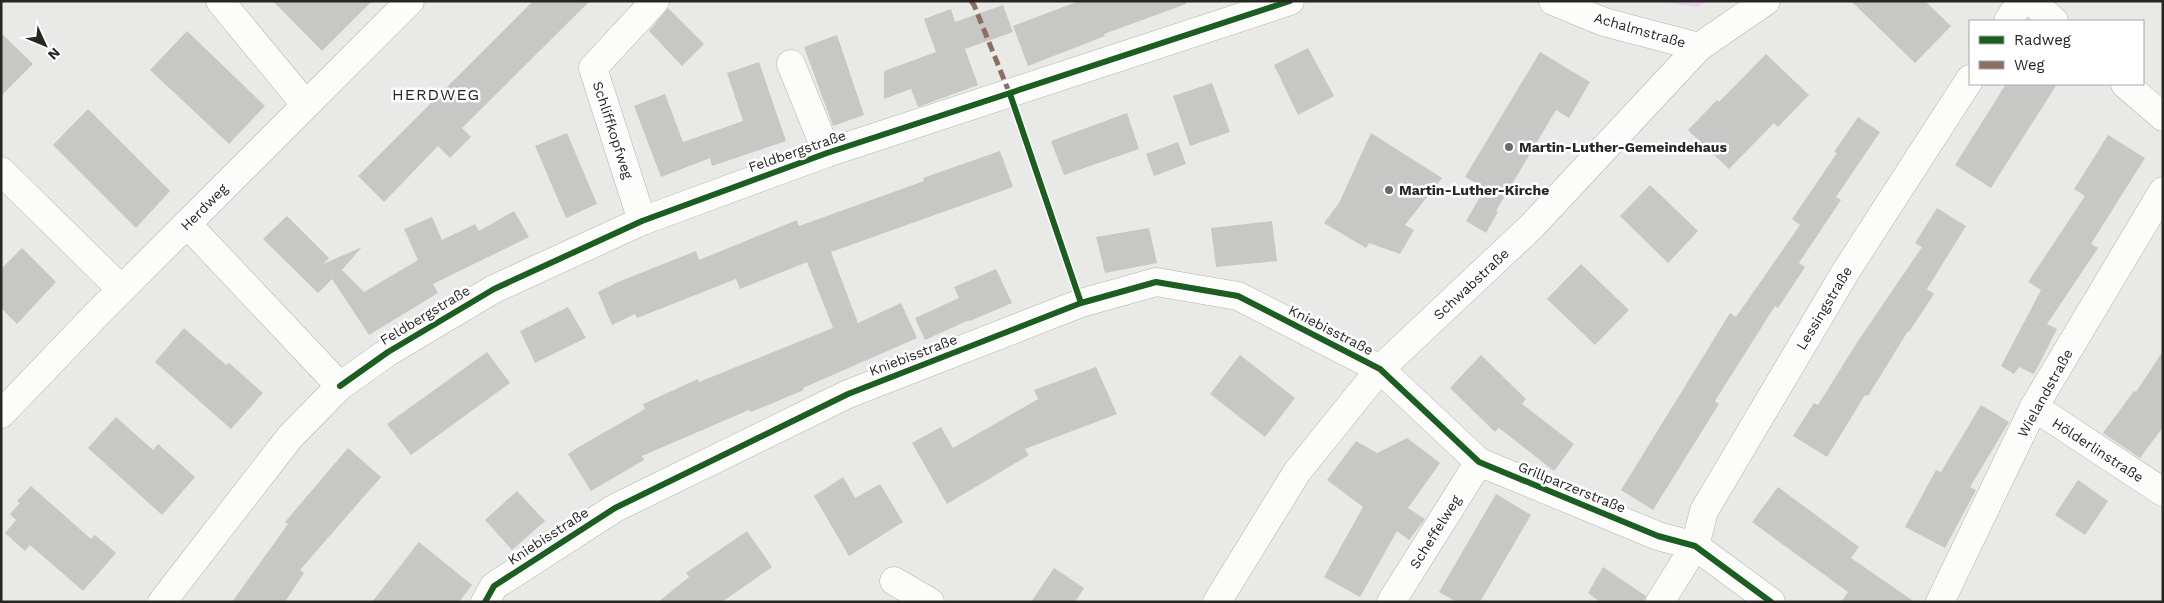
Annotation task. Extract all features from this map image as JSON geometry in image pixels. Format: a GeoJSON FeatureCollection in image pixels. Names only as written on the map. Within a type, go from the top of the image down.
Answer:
{"type":"FeatureCollection","features":[{"type":"Feature","properties":{"kind":"street"},"geometry":{"type":"LineString","coordinates":[[220,1],[306,105]]}},
{"type":"Feature","properties":{"kind":"street","name":"Herdweg"},"geometry":{"type":"LineString","coordinates":[[1,414],[122,289],[410,1]]}},
{"type":"Feature","properties":{"kind":"street","name":"Schliffkopfweg"},"geometry":{"type":"LineString","coordinates":[[642,221],[593,68],[655,1]]}},
{"type":"Feature","properties":{"kind":"street","name":"Feldbergstraße"},"geometry":{"type":"LineString","coordinates":[[162,602],[290,437],[340,386],[388,352],[494,290],[642,221],[827,153],[1290,1]]}},
{"type":"Feature","properties":{"kind":"street","name":"Achalmstraße"},"geometry":{"type":"LineString","coordinates":[[1552,1],[1604,22],[1699,47]]}},
{"type":"Feature","properties":{"kind":"street","name":"Schwabstraße"},"geometry":{"type":"LineString","coordinates":[[1218,602],[1297,472],[1380,369],[1532,226],[1699,47],[1766,1]]}},
{"type":"Feature","properties":{"kind":"street"},"geometry":{"type":"LineString","coordinates":[[2009,20],[2021,1]]}},
{"type":"Feature","properties":{"kind":"street"},"geometry":{"type":"LineString","coordinates":[[2031,1],[2053,20]]}},
{"type":"Feature","properties":{"kind":"street","name":"Feldbergstraße"},"geometry":{"type":"LineString","coordinates":[[791,64],[827,153]]}},
{"type":"Feature","properties":{"kind":"street","name":"Lessingstraße"},"geometry":{"type":"LineString","coordinates":[[1660,602],[1694,546],[1704,511],[1846,271],[1969,81]]}},
{"type":"Feature","properties":{"kind":"street"},"geometry":{"type":"LineString","coordinates":[[2126,85],[2163,117]]}},
{"type":"Feature","properties":{"kind":"street"},"geometry":{"type":"LineString","coordinates":[[1,171],[122,289]]}},
{"type":"Feature","properties":{"kind":"street","name":"Wielandstraße"},"geometry":{"type":"LineString","coordinates":[[1940,602],[2034,408],[2163,191]]}},
{"type":"Feature","properties":{"kind":"street"},"geometry":{"type":"LineString","coordinates":[[188,224],[340,386]]}},
{"type":"Feature","properties":{"kind":"street","name":"Kniebisstraße"},"geometry":{"type":"LineString","coordinates":[[485,602],[494,586],[614,508],[848,394],[1082,303],[1156,282],[1238,296],[1380,369]]}},
{"type":"Feature","properties":{"kind":"street","name":"Grillparzerstraße"},"geometry":{"type":"LineString","coordinates":[[1380,369],[1479,462],[1658,536],[1694,546],[1771,602]]}},
{"type":"Feature","properties":{"kind":"street","name":"Hölderlinstraße"},"geometry":{"type":"LineString","coordinates":[[2034,408],[2163,492]]}},
{"type":"Feature","properties":{"kind":"street","name":"Scheffelweg"},"geometry":{"type":"LineString","coordinates":[[1391,602],[1479,462]]}},
{"type":"Feature","properties":{"kind":"street"},"geometry":{"type":"LineString","coordinates":[[894,581],[930,602]]}},
{"type":"Feature","properties":{"kind":"shaded area"},"geometry":{"type":"Polygon","coordinates":[[[1658,1],[1707,1],[1696,7],[1658,1]]]}},
{"type":"Feature","properties":{"kind":"building"},"geometry":{"type":"Polygon","coordinates":[[[273,1],[372,1],[322,51],[273,1]]]}},
{"type":"Feature","properties":{"kind":"building"},"geometry":{"type":"Polygon","coordinates":[[[533,1],[590,1],[462,128],[471,137],[450,158],[438,146],[384,202],[358,176],[533,1]]]}},
{"type":"Feature","properties":{"kind":"building"},"geometry":{"type":"Polygon","coordinates":[[[1079,1],[1186,1],[1186,4],[1104,34],[1105,36],[1028,66],[1013,26],[1079,1]]]}},
{"type":"Feature","properties":{"kind":"building"},"geometry":{"type":"Polygon","coordinates":[[[1851,1],[1925,1],[1951,26],[1915,63],[1851,1]]]}},
{"type":"Feature","properties":{"kind":"building"},"geometry":{"type":"Polygon","coordinates":[[[1003,5],[1013,32],[965,49],[978,85],[918,107],[911,89],[884,99],[884,71],[936,52],[924,19],[951,9],[955,22],[1003,5]]]}},
{"type":"Feature","properties":{"kind":"building"},"geometry":{"type":"Polygon","coordinates":[[[668,8],[704,44],[682,66],[649,31],[668,8]]]}},
{"type":"Feature","properties":{"kind":"building"},"geometry":{"type":"Polygon","coordinates":[[[187,31],[265,106],[229,144],[150,70],[187,31]]]}},
{"type":"Feature","properties":{"kind":"building"},"geometry":{"type":"Polygon","coordinates":[[[1,33],[33,64],[1,96],[1,33]]]}},
{"type":"Feature","properties":{"kind":"building"},"geometry":{"type":"Polygon","coordinates":[[[837,35],[864,115],[833,126],[804,47],[837,35]]]}},
{"type":"Feature","properties":{"kind":"building"},"geometry":{"type":"Polygon","coordinates":[[[1308,48],[1334,96],[1298,115],[1274,65],[1308,48]]]}},
{"type":"Feature","properties":{"kind":"building","name":"Martin-Luther-Gemeindehaus"},"geometry":{"type":"Polygon","coordinates":[[[1540,52],[1590,82],[1569,118],[1556,110],[1496,211],[1498,212],[1486,233],[1466,221],[1485,188],[1465,177],[1540,52]]]}},
{"type":"Feature","properties":{"kind":"building"},"geometry":{"type":"Polygon","coordinates":[[[1766,54],[1809,95],[1778,127],[1774,123],[1729,169],[1688,130],[1717,100],[1719,102],[1766,54]]]}},
{"type":"Feature","properties":{"kind":"building"},"geometry":{"type":"Polygon","coordinates":[[[759,62],[786,141],[712,166],[710,158],[661,177],[634,106],[665,94],[683,142],[743,121],[727,73],[759,62]]]}},
{"type":"Feature","properties":{"kind":"building"},"geometry":{"type":"Polygon","coordinates":[[[1212,83],[1230,132],[1190,146],[1173,96],[1212,83]]]}},
{"type":"Feature","properties":{"kind":"building"},"geometry":{"type":"Polygon","coordinates":[[[2005,85],[2056,85],[1991,188],[1955,165],[2005,85]]]}},
{"type":"Feature","properties":{"kind":"building"},"geometry":{"type":"Polygon","coordinates":[[[88,109],[170,191],[136,228],[53,145],[88,109]]]}},
{"type":"Feature","properties":{"kind":"building"},"geometry":{"type":"Polygon","coordinates":[[[1127,113],[1139,149],[1064,175],[1051,141],[1127,113]]]}},
{"type":"Feature","properties":{"kind":"building"},"geometry":{"type":"Polygon","coordinates":[[[1858,117],[1880,132],[1836,197],[1841,200],[1799,263],[1805,267],[1778,308],[1775,306],[1715,401],[1719,404],[1653,510],[1621,490],[1730,313],[1736,317],[1800,225],[1792,219],[1837,153],[1834,152],[1858,117]]]}},
{"type":"Feature","properties":{"kind":"building"},"geometry":{"type":"Polygon","coordinates":[[[567,133],[597,204],[566,218],[535,146],[567,133]]]}},
{"type":"Feature","properties":{"kind":"building","name":"Martin-Luther-Kirche"},"geometry":{"type":"Polygon","coordinates":[[[1371,133],[1442,178],[1405,225],[1414,230],[1400,254],[1369,243],[1366,248],[1324,223],[1339,203],[1371,133]]]}},
{"type":"Feature","properties":{"kind":"building"},"geometry":{"type":"Polygon","coordinates":[[[2108,135],[2145,158],[2091,244],[2098,248],[2047,324],[2057,329],[2034,374],[2019,367],[2014,374],[2001,366],[2041,290],[2028,282],[2085,196],[2074,189],[2108,135]]]}},
{"type":"Feature","properties":{"kind":"building"},"geometry":{"type":"Polygon","coordinates":[[[1178,142],[1186,164],[1154,176],[1146,154],[1178,142]]]}},
{"type":"Feature","properties":{"kind":"building"},"geometry":{"type":"Polygon","coordinates":[[[1000,151],[1013,187],[831,252],[858,323],[901,303],[917,338],[803,388],[804,390],[751,412],[749,410],[642,456],[644,460],[591,491],[568,454],[645,409],[643,404],[698,379],[699,382],[833,328],[807,262],[740,289],[736,279],[637,318],[635,314],[612,325],[598,292],[618,282],[696,251],[699,260],[797,220],[799,226],[924,181],[923,178],[1000,151]]]}},
{"type":"Feature","properties":{"kind":"building"},"geometry":{"type":"Polygon","coordinates":[[[1650,185],[1698,231],[1668,263],[1620,216],[1650,185]]]}},
{"type":"Feature","properties":{"kind":"building"},"geometry":{"type":"Polygon","coordinates":[[[1937,208],[1966,226],[1927,289],[1934,294],[1908,331],[1868,396],[1865,395],[1827,457],[1793,436],[1814,403],[1818,405],[1858,341],[1922,247],[1915,243],[1937,208]]]}},
{"type":"Feature","properties":{"kind":"building"},"geometry":{"type":"Polygon","coordinates":[[[514,211],[529,237],[433,284],[438,293],[369,335],[332,279],[318,293],[263,239],[287,216],[329,258],[323,264],[362,247],[342,270],[364,292],[418,260],[404,229],[432,217],[442,240],[475,224],[479,231],[514,211]]]}},
{"type":"Feature","properties":{"kind":"building"},"geometry":{"type":"Polygon","coordinates":[[[1272,221],[1277,261],[1216,267],[1211,228],[1272,221]]]}},
{"type":"Feature","properties":{"kind":"building"},"geometry":{"type":"Polygon","coordinates":[[[1149,228],[1157,263],[1105,273],[1096,237],[1149,228]]]}},
{"type":"Feature","properties":{"kind":"building"},"geometry":{"type":"Polygon","coordinates":[[[22,248],[56,282],[17,324],[1,308],[1,269],[22,248]]]}},
{"type":"Feature","properties":{"kind":"building"},"geometry":{"type":"Polygon","coordinates":[[[1581,264],[1629,310],[1595,345],[1547,299],[1581,264]]]}},
{"type":"Feature","properties":{"kind":"building"},"geometry":{"type":"Polygon","coordinates":[[[996,269],[1012,303],[925,340],[915,318],[959,298],[954,287],[996,269]]]}},
{"type":"Feature","properties":{"kind":"building"},"geometry":{"type":"Polygon","coordinates":[[[568,307],[586,338],[535,363],[520,331],[568,307]]]}},
{"type":"Feature","properties":{"kind":"building"},"geometry":{"type":"Polygon","coordinates":[[[184,328],[226,365],[229,363],[263,393],[231,429],[155,362],[184,328]]]}},
{"type":"Feature","properties":{"kind":"building"},"geometry":{"type":"Polygon","coordinates":[[[2163,351],[2163,427],[2140,458],[2103,433],[2134,391],[2136,392],[2163,351]]]}},
{"type":"Feature","properties":{"kind":"building"},"geometry":{"type":"Polygon","coordinates":[[[487,352],[510,383],[411,455],[387,424],[487,352]]]}},
{"type":"Feature","properties":{"kind":"building"},"geometry":{"type":"Polygon","coordinates":[[[1240,355],[1295,398],[1265,437],[1210,394],[1240,355]]]}},
{"type":"Feature","properties":{"kind":"building"},"geometry":{"type":"Polygon","coordinates":[[[1481,355],[1526,399],[1522,404],[1574,444],[1554,471],[1499,428],[1495,432],[1450,388],[1481,355]]]}},
{"type":"Feature","properties":{"kind":"building"},"geometry":{"type":"Polygon","coordinates":[[[1096,367],[1117,414],[1025,449],[1029,455],[947,504],[912,443],[941,427],[953,448],[1038,399],[1034,390],[1096,367]]]}},
{"type":"Feature","properties":{"kind":"building"},"geometry":{"type":"Polygon","coordinates":[[[1981,405],[2009,422],[1970,487],[1976,490],[1945,548],[1905,527],[1936,470],[1941,472],[1981,405]]]}},
{"type":"Feature","properties":{"kind":"building"},"geometry":{"type":"Polygon","coordinates":[[[116,417],[153,450],[158,444],[195,477],[162,515],[88,448],[116,417]]]}},
{"type":"Feature","properties":{"kind":"building"},"geometry":{"type":"Polygon","coordinates":[[[1407,438],[1440,463],[1408,508],[1425,519],[1409,540],[1397,531],[1360,597],[1324,577],[1363,507],[1327,480],[1356,441],[1377,453],[1407,438]]]}},
{"type":"Feature","properties":{"kind":"building"},"geometry":{"type":"Polygon","coordinates":[[[348,448],[381,477],[300,570],[304,573],[285,602],[232,602],[288,524],[285,522],[348,448]]]}},
{"type":"Feature","properties":{"kind":"building"},"geometry":{"type":"Polygon","coordinates":[[[843,477],[855,498],[880,484],[903,522],[849,556],[814,496],[843,477]]]}},
{"type":"Feature","properties":{"kind":"building"},"geometry":{"type":"Polygon","coordinates":[[[2078,480],[2108,501],[2085,535],[2055,515],[2078,480]]]}},
{"type":"Feature","properties":{"kind":"building"},"geometry":{"type":"Polygon","coordinates":[[[31,486],[91,539],[95,535],[116,553],[83,591],[30,545],[25,551],[5,533],[16,520],[10,514],[20,503],[17,501],[31,486]]]}},
{"type":"Feature","properties":{"kind":"building"},"geometry":{"type":"Polygon","coordinates":[[[1778,487],[1859,547],[1851,558],[1915,602],[1841,602],[1848,592],[1752,522],[1778,487]]]}},
{"type":"Feature","properties":{"kind":"building"},"geometry":{"type":"Polygon","coordinates":[[[517,491],[545,521],[512,550],[485,520],[517,491]]]}},
{"type":"Feature","properties":{"kind":"building"},"geometry":{"type":"Polygon","coordinates":[[[1496,494],[1531,515],[1480,602],[1457,602],[1439,592],[1496,494]]]}},
{"type":"Feature","properties":{"kind":"building"},"geometry":{"type":"Polygon","coordinates":[[[747,531],[772,567],[722,602],[658,602],[689,577],[686,573],[747,531]]]}},
{"type":"Feature","properties":{"kind":"building"},"geometry":{"type":"Polygon","coordinates":[[[419,542],[472,585],[459,602],[372,602],[419,542]]]}},
{"type":"Feature","properties":{"kind":"building"},"geometry":{"type":"Polygon","coordinates":[[[1603,567],[1646,596],[1644,602],[1600,602],[1588,593],[1603,567]]]}},
{"type":"Feature","properties":{"kind":"building"},"geometry":{"type":"Polygon","coordinates":[[[1054,568],[1084,588],[1075,602],[1031,602],[1054,568]]]}},
{"type":"Feature","properties":{"kind":"marked path"},"geometry":{"type":"LineString","coordinates":[[971,1],[1011,97]]}},
{"type":"Feature","properties":{"kind":"cycle path"},"geometry":{"type":"LineString","coordinates":[[340,386],[388,352],[494,289],[642,221],[827,153],[1290,1]]}},
{"type":"Feature","properties":{"kind":"cycle path"},"geometry":{"type":"LineString","coordinates":[[1010,94],[1081,303]]}},
{"type":"Feature","properties":{"kind":"cycle path"},"geometry":{"type":"LineString","coordinates":[[485,602],[494,586],[615,508],[848,394],[1081,303],[1156,282],[1238,296],[1380,369],[1479,462],[1658,536],[1695,546],[1771,602]]}},
{"type":"Feature","properties":{"kind":"place","name":"Martin-Luther-Gemeindehaus"},"geometry":{"type":"Point","coordinates":[1509,147]}},
{"type":"Feature","properties":{"kind":"place","name":"Martin-Luther-Kirche"},"geometry":{"type":"Point","coordinates":[1389,190]}},
{"type":"Feature","properties":{"kind":"district","name":"HERDWEG"},"geometry":{"type":"Point","coordinates":[436,94]}}]}
